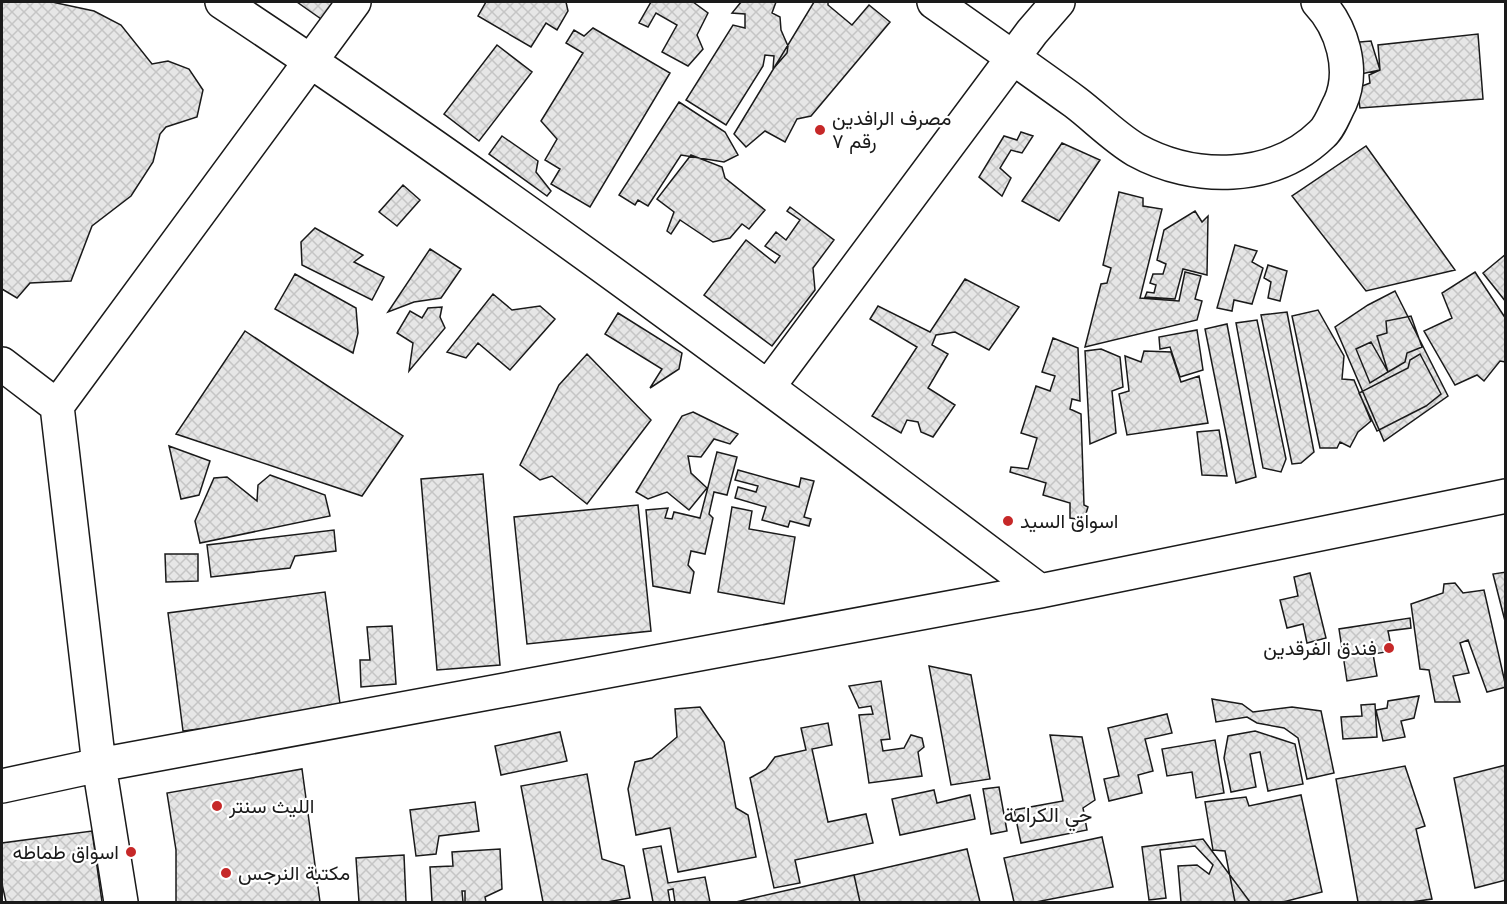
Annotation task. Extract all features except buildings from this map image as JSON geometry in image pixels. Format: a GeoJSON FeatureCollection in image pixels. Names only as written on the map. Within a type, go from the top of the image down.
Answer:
{"type":"FeatureCollection","features":[{"type":"Feature","properties":{"kind":"street"},"geometry":{"type":"LineString","coordinates":[[222,2],[310,60],[768,387],[1041,591]]}},
{"type":"Feature","properties":{"kind":"street"},"geometry":{"type":"LineString","coordinates":[[121,903],[99,765],[57,406],[354,2]]}},
{"type":"Feature","properties":{"kind":"street"},"geometry":{"type":"LineString","coordinates":[[934,2],[1014,57],[1135,149],[1169,164],[1205,172],[1238,172],[1272,167],[1297,153],[1324,133],[1341,100],[1347,72],[1344,48],[1318,2]]}},
{"type":"Feature","properties":{"kind":"street"},"geometry":{"type":"LineString","coordinates":[[768,387],[1014,57],[1058,2]]}},
{"type":"Feature","properties":{"kind":"street"},"geometry":{"type":"LineString","coordinates":[[2,364],[57,406]]}},
{"type":"Feature","properties":{"kind":"street"},"geometry":{"type":"LineString","coordinates":[[2,786],[99,765],[1041,591],[1506,496]]}},
{"type":"Feature","properties":{"kind":"place","name":"مصرف الرافدين رقم ٧"},"geometry":{"type":"Point","coordinates":[820,130]}},
{"type":"Feature","properties":{"kind":"place","name":"اسواق السيد"},"geometry":{"type":"Point","coordinates":[1008,521]}},
{"type":"Feature","properties":{"kind":"place","name":"فندق الفرقدين"},"geometry":{"type":"Point","coordinates":[1389,648]}},
{"type":"Feature","properties":{"kind":"place","name":"الليث سنتر"},"geometry":{"type":"Point","coordinates":[217,806]}},
{"type":"Feature","properties":{"kind":"place","name":"اسواق طماطه"},"geometry":{"type":"Point","coordinates":[131,852]}},
{"type":"Feature","properties":{"kind":"place","name":"مكتبة النرجس"},"geometry":{"type":"Point","coordinates":[226,873]}},
{"type":"Feature","properties":{"kind":"district","name":"حي الكرامة"},"geometry":{"type":"Point","coordinates":[1048,815]}}]}
